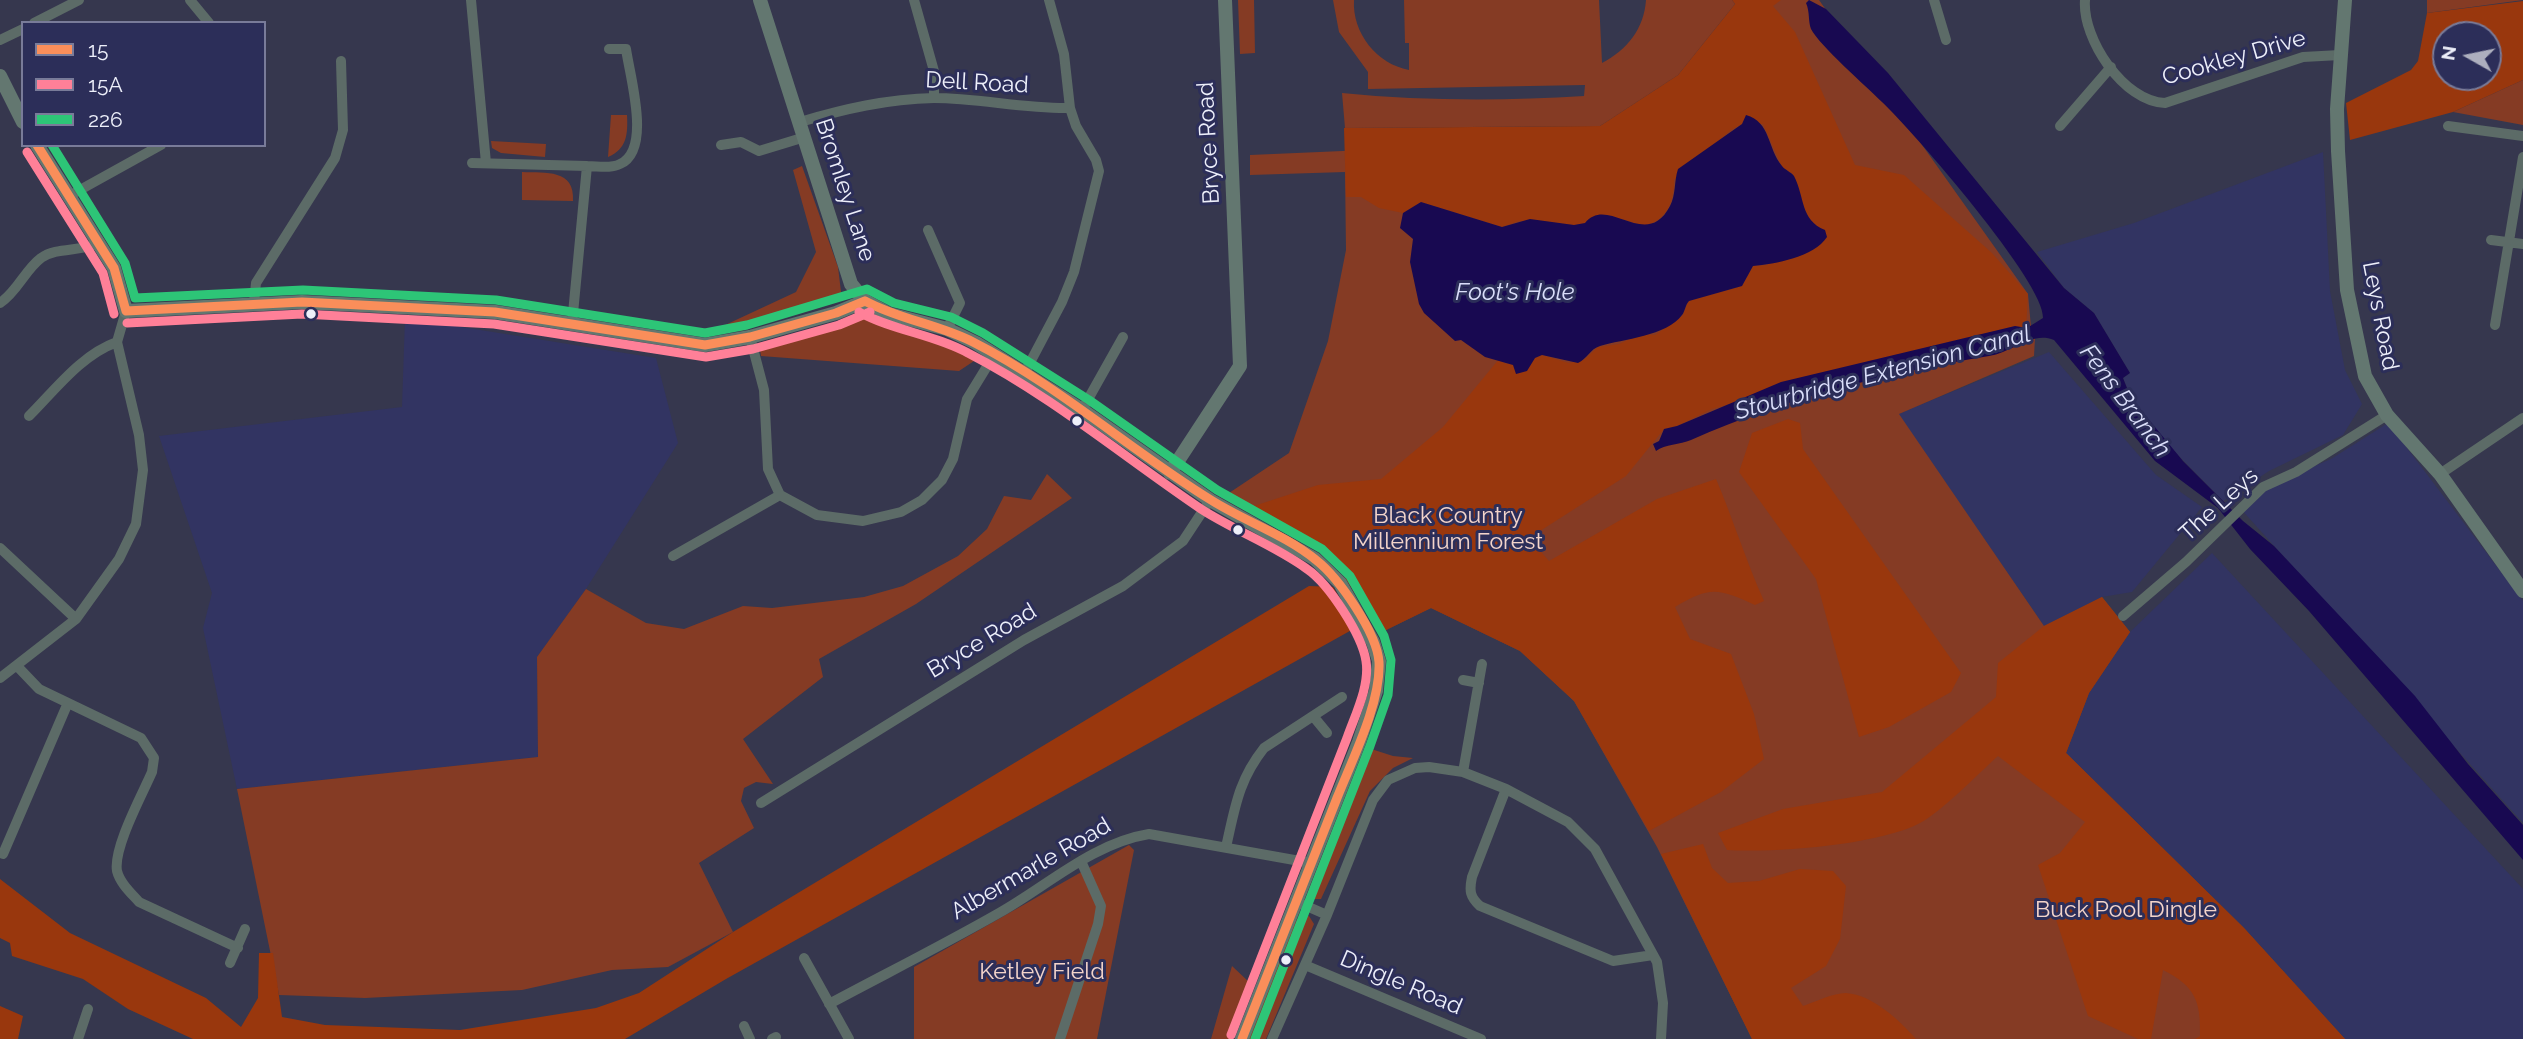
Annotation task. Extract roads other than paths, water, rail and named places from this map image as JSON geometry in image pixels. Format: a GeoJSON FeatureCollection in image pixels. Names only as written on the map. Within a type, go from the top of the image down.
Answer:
{"type":"FeatureCollection","features":[{"type":"Feature","properties":{"kind":"street"},"geometry":{"type":"LineString","coordinates":[[38,21],[79,0]]}},
{"type":"Feature","properties":{"kind":"street"},"geometry":{"type":"LineString","coordinates":[[190,0],[207,21]]}},
{"type":"Feature","properties":{"kind":"street"},"geometry":{"type":"LineString","coordinates":[[471,0],[486,163]]}},
{"type":"Feature","properties":{"kind":"street","name":"Bromley Lane"},"geometry":{"type":"LineString","coordinates":[[760,0],[851,284],[865,301]]}},
{"type":"Feature","properties":{"kind":"street"},"geometry":{"type":"LineString","coordinates":[[914,0],[934,71],[934,98]]}},
{"type":"Feature","properties":{"kind":"street"},"geometry":{"type":"LineString","coordinates":[[1024,374],[1062,302],[1098,181],[1096,159],[1076,126],[1070,108],[1064,54],[1049,0]]}},
{"type":"Feature","properties":{"kind":"street","name":"Bryce Road"},"geometry":{"type":"LineString","coordinates":[[1170,473],[1240,366],[1225,0]]}},
{"type":"Feature","properties":{"kind":"street"},"geometry":{"type":"LineString","coordinates":[[1934,0],[1946,40]]}},
{"type":"Feature","properties":{"kind":"street","name":"Cookley Drive"},"geometry":{"type":"LineString","coordinates":[[2085,0],[2089,33],[2110,67],[2134,92],[2154,103],[2165,103],[2303,57],[2340,55]]}},
{"type":"Feature","properties":{"kind":"street","name":"Leys Road"},"geometry":{"type":"LineString","coordinates":[[2345,0],[2337,109],[2338,143],[2347,290],[2365,376],[2387,415],[2440,474],[2523,591]]}},
{"type":"Feature","properties":{"kind":"street"},"geometry":{"type":"LineString","coordinates":[[0,40],[21,30]]}},
{"type":"Feature","properties":{"kind":"street"},"geometry":{"type":"LineString","coordinates":[[472,163],[620,165],[633,154],[638,133],[626,49],[609,49]]}},
{"type":"Feature","properties":{"kind":"street"},"geometry":{"type":"LineString","coordinates":[[254,302],[256,283],[335,158],[341,144],[341,61]]}},
{"type":"Feature","properties":{"kind":"street"},"geometry":{"type":"LineString","coordinates":[[2060,126],[2110,67]]}},
{"type":"Feature","properties":{"kind":"street"},"geometry":{"type":"LineString","coordinates":[[0,76],[21,118]]}},
{"type":"Feature","properties":{"kind":"street","name":"Dell Road"},"geometry":{"type":"LineString","coordinates":[[800,122],[853,106],[934,98],[1070,108]]}},
{"type":"Feature","properties":{"kind":"street"},"geometry":{"type":"LineString","coordinates":[[2448,126],[2523,136]]}},
{"type":"Feature","properties":{"kind":"street"},"geometry":{"type":"LineString","coordinates":[[2459,141],[2462,128]]}},
{"type":"Feature","properties":{"kind":"street"},"geometry":{"type":"LineString","coordinates":[[721,145],[741,142],[759,151],[805,137]]}},
{"type":"Feature","properties":{"kind":"street"},"geometry":{"type":"LineString","coordinates":[[0,678],[76,619],[119,559],[136,524],[143,470],[139,435],[117,342],[126,311],[122,288],[100,243],[38,147]]}},
{"type":"Feature","properties":{"kind":"street"},"geometry":{"type":"LineString","coordinates":[[69,195],[157,147]]}},
{"type":"Feature","properties":{"kind":"street"},"geometry":{"type":"LineString","coordinates":[[2496,325],[2508,242],[2518,213],[2523,157]]}},
{"type":"Feature","properties":{"kind":"street"},"geometry":{"type":"LineString","coordinates":[[572,324],[587,166]]}},
{"type":"Feature","properties":{"kind":"street"},"geometry":{"type":"LineString","coordinates":[[928,230],[960,303],[947,329]]}},
{"type":"Feature","properties":{"kind":"street"},"geometry":{"type":"LineString","coordinates":[[2491,240],[2523,244]]}},
{"type":"Feature","properties":{"kind":"street"},"geometry":{"type":"LineString","coordinates":[[0,303],[40,259],[54,251],[82,251],[100,243]]}},
{"type":"Feature","properties":{"kind":"street"},"geometry":{"type":"LineString","coordinates":[[126,311],[254,302],[495,312],[695,344],[750,337],[836,313],[865,301],[889,314],[947,329],[994,355],[1082,410],[1210,500],[1315,559],[1340,583],[1363,623],[1379,661],[1376,691],[1242,1039]]}},
{"type":"Feature","properties":{"kind":"street"},"geometry":{"type":"LineString","coordinates":[[750,337],[764,390],[768,468],[780,495],[817,515],[863,521],[901,512],[922,500],[942,480],[953,459],[967,400],[994,355]]}},
{"type":"Feature","properties":{"kind":"street"},"geometry":{"type":"LineString","coordinates":[[1082,410],[1123,337]]}},
{"type":"Feature","properties":{"kind":"street"},"geometry":{"type":"LineString","coordinates":[[29,416],[79,365],[100,349],[117,342]]}},
{"type":"Feature","properties":{"kind":"street","name":"The Leys"},"geometry":{"type":"LineString","coordinates":[[2123,616],[2263,487],[2296,472],[2387,415]]}},
{"type":"Feature","properties":{"kind":"street"},"geometry":{"type":"LineString","coordinates":[[2440,474],[2523,418]]}},
{"type":"Feature","properties":{"kind":"street"},"geometry":{"type":"LineString","coordinates":[[673,556],[780,495]]}},
{"type":"Feature","properties":{"kind":"street","name":"Bryce Road"},"geometry":{"type":"LineString","coordinates":[[761,803],[1024,640],[1123,586],[1182,541],[1210,500]]}},
{"type":"Feature","properties":{"kind":"street"},"geometry":{"type":"LineString","coordinates":[[0,548],[76,619]]}},
{"type":"Feature","properties":{"kind":"street"},"geometry":{"type":"LineString","coordinates":[[1463,772],[1482,664]]}},
{"type":"Feature","properties":{"kind":"street"},"geometry":{"type":"LineString","coordinates":[[17,666],[39,689],[67,705],[141,738],[154,758],[152,772],[118,855],[117,872],[139,902],[238,948]]}},
{"type":"Feature","properties":{"kind":"street"},"geometry":{"type":"LineString","coordinates":[[1463,680],[1479,682]]}},
{"type":"Feature","properties":{"kind":"street"},"geometry":{"type":"LineString","coordinates":[[1226,847],[1242,779],[1264,748],[1342,697]]}},
{"type":"Feature","properties":{"kind":"street"},"geometry":{"type":"LineString","coordinates":[[3,854],[67,705]]}},
{"type":"Feature","properties":{"kind":"street"},"geometry":{"type":"LineString","coordinates":[[1313,716],[1327,733]]}},
{"type":"Feature","properties":{"kind":"street"},"geometry":{"type":"LineString","coordinates":[[1272,1039],[1327,915],[1373,800],[1388,780],[1415,768],[1463,772],[1506,789],[1568,822],[1595,849],[1657,962],[1663,1003],[1661,1039]]}},
{"type":"Feature","properties":{"kind":"street"},"geometry":{"type":"LineString","coordinates":[[1506,789],[1472,877],[1469,891],[1473,900],[1480,906],[1613,961],[1653,955]]}},
{"type":"Feature","properties":{"kind":"street","name":"Albermarle Road"},"geometry":{"type":"LineString","coordinates":[[829,1004],[1000,913],[1081,861],[1130,837],[1149,834],[1311,863]]}},
{"type":"Feature","properties":{"kind":"street"},"geometry":{"type":"LineString","coordinates":[[1060,1039],[1101,906],[1081,861]]}},
{"type":"Feature","properties":{"kind":"street"},"geometry":{"type":"LineString","coordinates":[[1295,901],[1327,915]]}},
{"type":"Feature","properties":{"kind":"street"},"geometry":{"type":"LineString","coordinates":[[230,963],[246,929]]}},
{"type":"Feature","properties":{"kind":"street"},"geometry":{"type":"LineString","coordinates":[[804,958],[849,1039]]}},
{"type":"Feature","properties":{"kind":"street","name":"Dingle Road"},"geometry":{"type":"LineString","coordinates":[[1305,965],[1481,1039]]}},
{"type":"Feature","properties":{"kind":"street"},"geometry":{"type":"LineString","coordinates":[[78,1039],[88,1009]]}},
{"type":"Feature","properties":{"kind":"street"},"geometry":{"type":"LineString","coordinates":[[744,1026],[750,1039]]}},
{"type":"Feature","properties":{"kind":"water"},"geometry":{"type":"Polygon","coordinates":[[[1809,0],[1826,9],[1888,73],[2064,288],[2094,313],[2130,373],[2123,378],[2131,398],[2183,461],[2243,521],[2274,546],[2415,696],[2468,764],[2523,825],[2523,860],[2309,611],[2250,549],[2218,508],[2155,461],[2054,340],[2037,338],[1997,354],[1913,370],[1800,399],[1656,451],[1653,444],[1659,441],[1664,429],[1781,382],[2015,326],[2027,328],[2043,318],[2038,300],[2023,274],[1975,208],[1898,118],[1816,36],[1810,26],[1806,3],[1809,0]]]}},
{"type":"Feature","properties":{"kind":"water","name":"Foot's Hole"},"geometry":{"type":"Polygon","coordinates":[[[1746,115],[1760,123],[1777,159],[1794,176],[1807,214],[1817,226],[1825,230],[1827,237],[1813,250],[1783,261],[1753,266],[1742,286],[1689,301],[1683,314],[1666,328],[1600,346],[1578,363],[1542,355],[1535,358],[1527,371],[1516,374],[1513,365],[1485,357],[1461,340],[1455,341],[1424,313],[1419,304],[1410,262],[1413,239],[1400,228],[1403,213],[1421,202],[1502,227],[1530,219],[1574,225],[1585,223],[1594,216],[1605,215],[1639,224],[1650,224],[1660,219],[1670,206],[1678,169],[1742,124],[1746,115]]]}},
{"type":"Feature","properties":{"kind":"water label","name":"Stourbridge Extension Canal"},"geometry":{"type":"Point","coordinates":[1883,373]}},
{"type":"Feature","properties":{"kind":"water label","name":"Fens Branch"},"geometry":{"type":"Point","coordinates":[2125,401]}},
{"type":"Feature","properties":{"kind":"park label","name":"Black Country Millennium Forest"},"geometry":{"type":"Point","coordinates":[1448,529]}},
{"type":"Feature","properties":{"kind":"park label","name":"Buck Pool Dingle"},"geometry":{"type":"Point","coordinates":[2126,910]}},
{"type":"Feature","properties":{"kind":"park label","name":"Ketley Field"},"geometry":{"type":"Point","coordinates":[1042,972]}}]}
